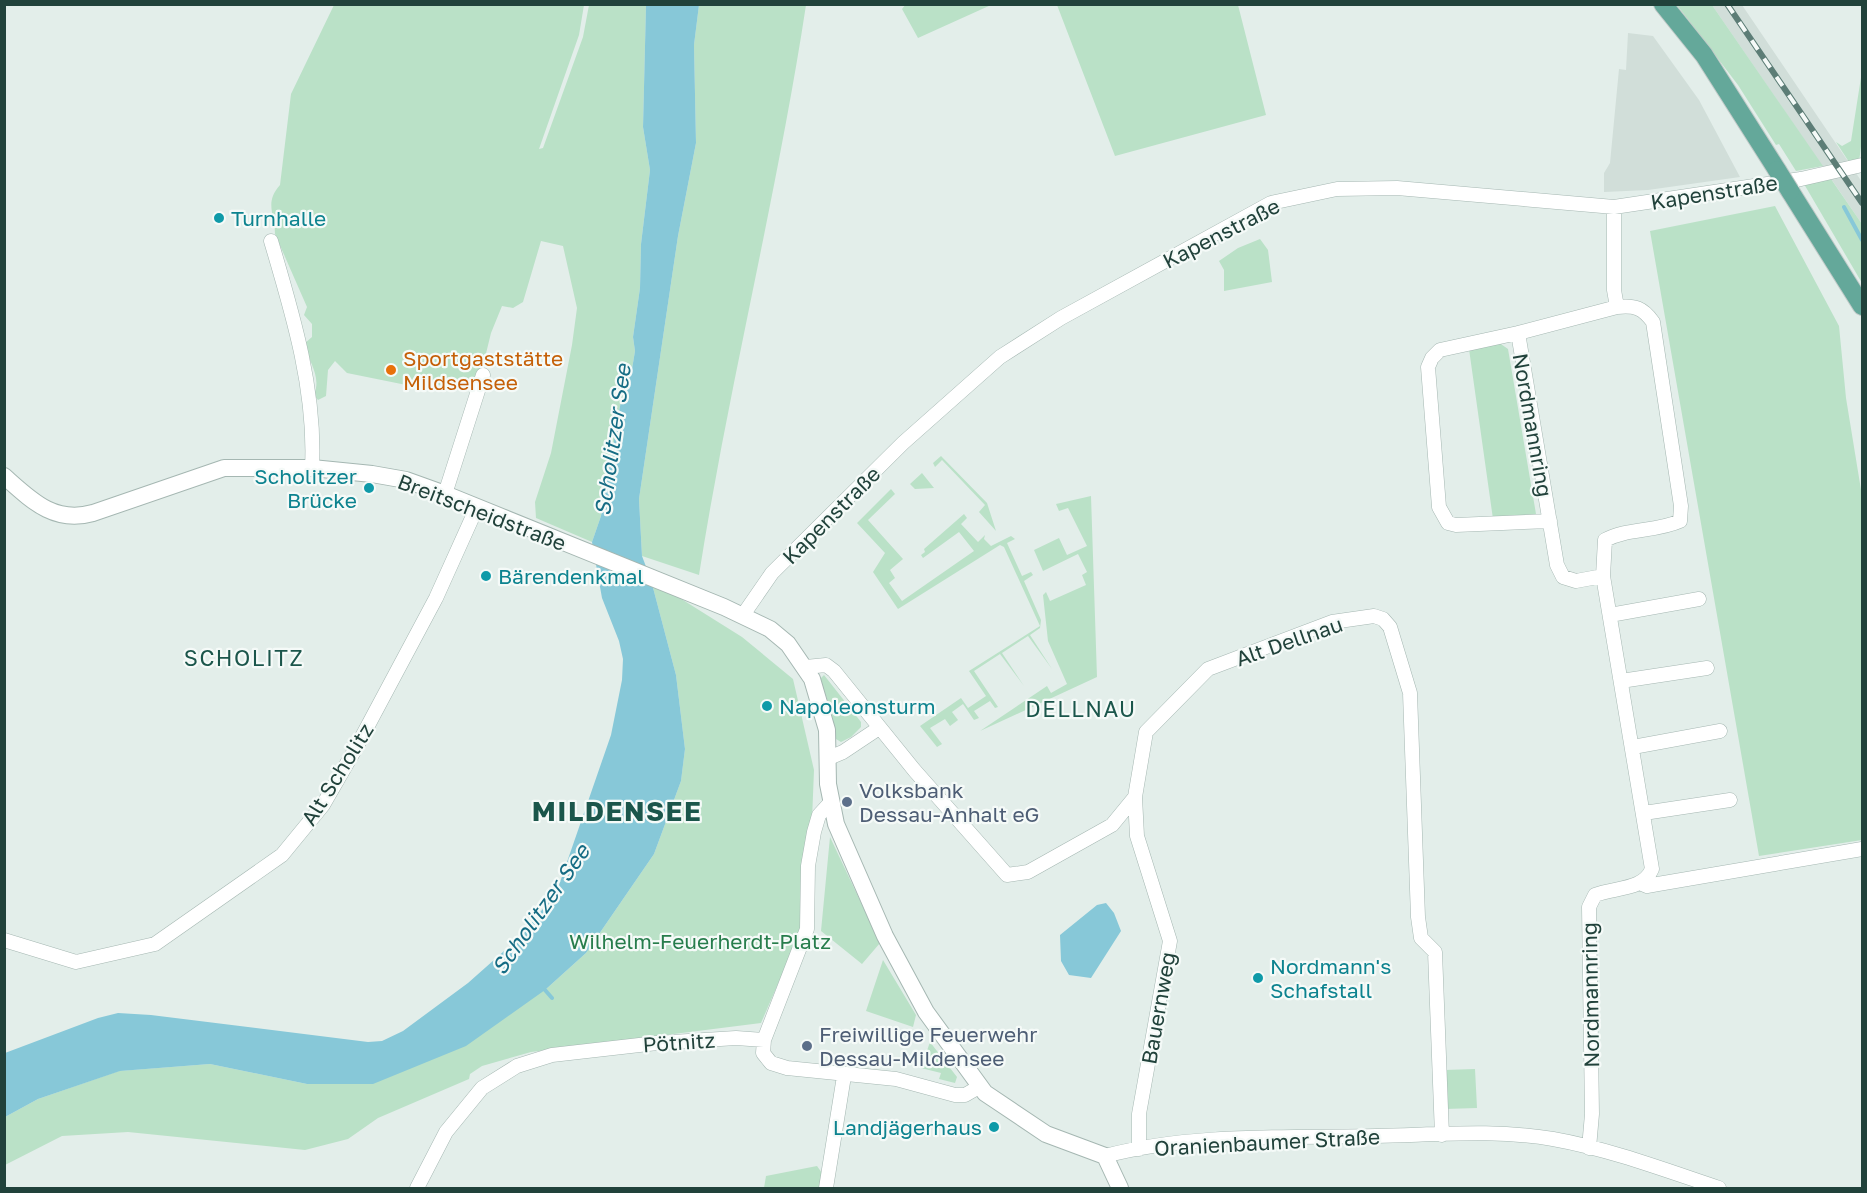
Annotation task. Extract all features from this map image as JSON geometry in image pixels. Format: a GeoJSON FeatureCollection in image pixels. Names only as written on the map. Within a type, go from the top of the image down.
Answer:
{"type":"FeatureCollection","features":[{"type":"Feature","properties":{"kind":"main road"},"geometry":{"type":"LineString","coordinates":[[1663,4],[1704,56],[1863,306]]}},
{"type":"Feature","properties":{"kind":"street","name":"Kapenstraße"},"geometry":{"type":"LineString","coordinates":[[742,615],[772,573],[910,436],[1000,357],[1060,318],[1271,202],[1337,189],[1397,188],[1614,207],[1801,178],[1863,165]]}},
{"type":"Feature","properties":{"kind":"street"},"geometry":{"type":"LineString","coordinates":[[1614,207],[1614,290],[1617,307]]}},
{"type":"Feature","properties":{"kind":"street"},"geometry":{"type":"LineString","coordinates":[[271,241],[293,317],[312,415],[312,468]]}},
{"type":"Feature","properties":{"kind":"street","name":"Nordmannring"},"geometry":{"type":"LineString","coordinates":[[1589,1148],[1592,1114],[1588,907],[1595,895],[1640,883],[1649,876],[1652,869],[1603,576],[1605,540],[1613,536],[1665,528],[1680,521],[1681,506],[1653,322],[1645,311],[1632,306],[1617,307],[1518,333],[1557,565],[1563,577],[1576,581],[1603,576]]}},
{"type":"Feature","properties":{"kind":"street"},"geometry":{"type":"LineString","coordinates":[[1518,333],[1440,350],[1432,358],[1428,367],[1439,507],[1448,523],[1456,525],[1550,521]]}},
{"type":"Feature","properties":{"kind":"street"},"geometry":{"type":"LineString","coordinates":[[445,494],[483,375]]}},
{"type":"Feature","properties":{"kind":"street","name":"Breitscheidstraße"},"geometry":{"type":"LineString","coordinates":[[4,476],[38,505],[55,514],[74,517],[93,513],[224,468],[312,468],[406,480],[742,615]]}},
{"type":"Feature","properties":{"kind":"street","name":"Alt Scholitz"},"geometry":{"type":"LineString","coordinates":[[4,940],[76,962],[155,944],[217,903],[282,855],[323,805],[357,746],[435,598],[477,507]]}},
{"type":"Feature","properties":{"kind":"street"},"geometry":{"type":"LineString","coordinates":[[1610,615],[1699,599]]}},
{"type":"Feature","properties":{"kind":"street"},"geometry":{"type":"LineString","coordinates":[[742,615],[770,629],[782,639],[806,668],[823,710],[829,758],[830,803],[846,852],[885,936],[926,1012],[980,1087],[1046,1134],[1105,1156],[1120,1188]]}},
{"type":"Feature","properties":{"kind":"street","name":"Alt Dellnau"},"geometry":{"type":"LineString","coordinates":[[1135,798],[1146,732],[1208,669],[1332,622],[1374,616],[1385,621],[1390,627],[1410,693],[1418,917],[1421,938],[1435,952],[1442,1135]]}},
{"type":"Feature","properties":{"kind":"street"},"geometry":{"type":"LineString","coordinates":[[806,668],[826,665],[834,671],[879,728],[1007,875],[1028,872],[1112,825],[1135,798]]}},
{"type":"Feature","properties":{"kind":"street"},"geometry":{"type":"LineString","coordinates":[[1621,681],[1707,668]]}},
{"type":"Feature","properties":{"kind":"street"},"geometry":{"type":"LineString","coordinates":[[829,758],[843,752],[879,728]]}},
{"type":"Feature","properties":{"kind":"street"},"geometry":{"type":"LineString","coordinates":[[1633,747],[1720,731]]}},
{"type":"Feature","properties":{"kind":"street","name":"Bauernweg"},"geometry":{"type":"LineString","coordinates":[[1135,798],[1137,836],[1170,941],[1139,1114],[1139,1149]]}},
{"type":"Feature","properties":{"kind":"street"},"geometry":{"type":"LineString","coordinates":[[1644,813],[1730,800]]}},
{"type":"Feature","properties":{"kind":"street"},"geometry":{"type":"LineString","coordinates":[[830,803],[819,815],[814,832],[808,866],[807,929],[764,1040],[763,1053],[771,1063],[787,1068],[844,1076],[896,1079],[954,1095],[965,1095],[980,1087]]}},
{"type":"Feature","properties":{"kind":"street"},"geometry":{"type":"LineString","coordinates":[[1112,825],[1137,836]]}},
{"type":"Feature","properties":{"kind":"street"},"geometry":{"type":"LineString","coordinates":[[1640,883],[1647,886],[1669,883],[1863,849]]}},
{"type":"Feature","properties":{"kind":"street","name":"Pötnitz"},"geometry":{"type":"LineString","coordinates":[[417,1188],[446,1132],[482,1088],[517,1066],[552,1055],[657,1043],[736,1038],[764,1040]]}},
{"type":"Feature","properties":{"kind":"street"},"geometry":{"type":"LineString","coordinates":[[826,1188],[844,1076]]}},
{"type":"Feature","properties":{"kind":"street","name":"Oranienbaumer Straße"},"geometry":{"type":"LineString","coordinates":[[1105,1156],[1139,1149],[1226,1140],[1442,1135],[1523,1136],[1554,1139],[1589,1148],[1719,1188]]}},
{"type":"Feature","properties":{"kind":"shaded area"},"geometry":{"type":"Polygon","coordinates":[[[1712,5],[1742,5],[1862,182],[1862,224],[1712,5]]]}},
{"type":"Feature","properties":{"kind":"shaded area"},"geometry":{"type":"Polygon","coordinates":[[[1628,33],[1653,36],[1699,100],[1740,177],[1648,190],[1604,192],[1604,173],[1610,163],[1619,69],[1626,70],[1628,33]]]}},
{"type":"Feature","properties":{"kind":"green space"},"geometry":{"type":"Polygon","coordinates":[[[906,4],[991,5],[918,38],[902,9],[906,4]]]}},
{"type":"Feature","properties":{"kind":"green space"},"geometry":{"type":"Polygon","coordinates":[[[334,5],[584,5],[579,35],[539,149],[543,148],[583,37],[589,5],[646,5],[643,127],[650,170],[641,244],[640,288],[633,337],[635,351],[632,369],[620,406],[601,516],[592,542],[536,518],[535,502],[551,453],[577,308],[563,246],[541,241],[523,302],[513,308],[502,306],[491,333],[480,378],[470,383],[466,392],[432,383],[431,390],[347,373],[335,361],[328,370],[326,396],[318,400],[314,395],[315,375],[305,343],[312,337],[312,324],[304,315],[307,307],[275,234],[271,203],[280,185],[291,94],[334,5]]]}},
{"type":"Feature","properties":{"kind":"green space"},"geometry":{"type":"Polygon","coordinates":[[[699,5],[806,5],[781,148],[724,432],[699,575],[642,556],[639,499],[678,236],[696,143],[694,45],[699,5]]]}},
{"type":"Feature","properties":{"kind":"green space"},"geometry":{"type":"Polygon","coordinates":[[[1057,5],[1238,5],[1266,115],[1115,156],[1057,5]]]}},
{"type":"Feature","properties":{"kind":"green space"},"geometry":{"type":"Polygon","coordinates":[[[1677,5],[1712,5],[1823,166],[1796,171],[1779,144],[1776,145],[1738,85],[1677,5]]]}},
{"type":"Feature","properties":{"kind":"green space"},"geometry":{"type":"Polygon","coordinates":[[[1862,71],[1862,139],[1859,162],[1849,162],[1836,142],[1842,146],[1851,141],[1862,71]]]}},
{"type":"Feature","properties":{"kind":"green space"},"geometry":{"type":"Polygon","coordinates":[[[1831,179],[1862,224],[1862,283],[1804,184],[1831,179]]]}},
{"type":"Feature","properties":{"kind":"green space"},"geometry":{"type":"Polygon","coordinates":[[[1775,206],[1839,326],[1846,398],[1862,496],[1862,840],[1759,856],[1650,231],[1775,206]]]}},
{"type":"Feature","properties":{"kind":"green space"},"geometry":{"type":"Polygon","coordinates":[[[1260,239],[1268,250],[1272,282],[1224,291],[1224,270],[1219,261],[1238,248],[1260,239]]]}},
{"type":"Feature","properties":{"kind":"green space"},"geometry":{"type":"Polygon","coordinates":[[[1498,342],[1508,349],[1536,514],[1534,516],[1493,519],[1469,349],[1498,342]]]}},
{"type":"Feature","properties":{"kind":"green space"},"geometry":{"type":"Polygon","coordinates":[[[941,456],[987,503],[996,531],[979,512],[985,505],[942,460],[935,467],[933,463],[941,456]]]}},
{"type":"Feature","properties":{"kind":"green space"},"geometry":{"type":"Polygon","coordinates":[[[922,473],[934,488],[915,489],[910,484],[922,473]]]}},
{"type":"Feature","properties":{"kind":"green space"},"geometry":{"type":"Polygon","coordinates":[[[891,489],[895,494],[868,520],[903,559],[890,570],[895,578],[889,583],[902,601],[974,551],[959,532],[923,558],[921,555],[925,552],[924,549],[964,514],[967,518],[961,524],[978,542],[985,535],[984,539],[991,546],[1011,536],[1015,539],[1007,543],[1022,576],[1031,572],[1033,575],[1024,581],[1041,620],[1040,628],[1030,635],[1052,669],[1028,636],[1002,653],[1024,686],[1000,654],[974,671],[998,707],[995,708],[990,701],[974,711],[979,718],[974,720],[963,704],[952,712],[958,720],[950,726],[945,719],[930,728],[942,744],[937,747],[920,726],[961,698],[968,708],[986,696],[969,671],[1040,626],[1004,547],[1000,545],[898,609],[873,572],[885,553],[857,523],[891,489]]]}},
{"type":"Feature","properties":{"kind":"green space"},"geometry":{"type":"Polygon","coordinates":[[[1091,496],[1097,677],[980,731],[1047,686],[1051,693],[1067,684],[1048,641],[1043,595],[1046,592],[1050,601],[1086,585],[1082,575],[1087,572],[1078,554],[1043,571],[1034,550],[1059,538],[1067,555],[1087,546],[1068,508],[1059,511],[1056,504],[1091,496]]]}},
{"type":"Feature","properties":{"kind":"green space","name":"Wilhelm-Feuerherdt-Platz"},"geometry":{"type":"Polygon","coordinates":[[[651,580],[742,637],[793,679],[814,770],[812,820],[803,856],[800,933],[761,1023],[531,1052],[482,1066],[470,1074],[469,1079],[378,1118],[348,1139],[305,1150],[128,1132],[62,1136],[5,1165],[5,1117],[38,1099],[119,1071],[210,1064],[307,1084],[545,990],[586,953],[654,854],[681,781],[685,749],[676,675],[651,580]]]}},
{"type":"Feature","properties":{"kind":"green space"},"geometry":{"type":"Polygon","coordinates":[[[824,675],[861,722],[861,727],[851,737],[841,742],[836,739],[831,710],[820,679],[824,675]]]}},
{"type":"Feature","properties":{"kind":"green space"},"geometry":{"type":"Polygon","coordinates":[[[830,837],[880,943],[862,964],[821,931],[830,837]]]}},
{"type":"Feature","properties":{"kind":"green space"},"geometry":{"type":"Polygon","coordinates":[[[883,960],[916,1015],[913,1027],[866,1011],[883,960]]]}},
{"type":"Feature","properties":{"kind":"green space"},"geometry":{"type":"Polygon","coordinates":[[[930,1042],[957,1077],[955,1083],[939,1079],[941,1073],[921,1068],[930,1042]]]}},
{"type":"Feature","properties":{"kind":"green space"},"geometry":{"type":"Polygon","coordinates":[[[1475,1069],[1477,1108],[1445,1109],[1444,1070],[1475,1069]]]}},
{"type":"Feature","properties":{"kind":"green space"},"geometry":{"type":"Polygon","coordinates":[[[817,1166],[822,1173],[819,1188],[764,1188],[766,1176],[817,1166]]]}},
{"type":"Feature","properties":{"kind":"water","name":"Scholitzer See"},"geometry":{"type":"Polygon","coordinates":[[[646,5],[699,5],[694,45],[696,143],[678,236],[639,499],[642,556],[651,580],[676,675],[685,749],[681,781],[654,854],[586,953],[545,990],[466,1046],[373,1084],[307,1084],[210,1064],[120,1071],[38,1099],[5,1117],[5,1053],[98,1018],[118,1013],[151,1015],[368,1042],[382,1041],[403,1031],[468,983],[520,937],[558,888],[611,735],[622,680],[623,659],[619,641],[602,598],[592,542],[601,516],[620,406],[632,369],[635,351],[633,337],[640,288],[641,244],[650,170],[643,127],[646,5]]]}},
{"type":"Feature","properties":{"kind":"water"},"geometry":{"type":"Polygon","coordinates":[[[1106,903],[1114,913],[1121,931],[1091,978],[1069,975],[1061,961],[1060,935],[1097,905],[1106,903]]]}},
{"type":"Feature","properties":{"kind":"waterway"},"geometry":{"type":"LineString","coordinates":[[1844,207],[1862,240]]}},
{"type":"Feature","properties":{"kind":"waterway"},"geometry":{"type":"LineString","coordinates":[[545,990],[552,998]]}},
{"type":"Feature","properties":{"kind":"railway"},"geometry":{"type":"LineString","coordinates":[[1727,4],[1862,203]]}},
{"type":"Feature","properties":{"kind":"place","name":"Turnhalle"},"geometry":{"type":"Point","coordinates":[219,218]}},
{"type":"Feature","properties":{"kind":"place","name":"Sportgaststätte Mildsensee"},"geometry":{"type":"Point","coordinates":[391,370]}},
{"type":"Feature","properties":{"kind":"place","name":"Scholitzer Brücke"},"geometry":{"type":"Point","coordinates":[369,488]}},
{"type":"Feature","properties":{"kind":"place","name":"Bärendenkmal"},"geometry":{"type":"Point","coordinates":[486,576]}},
{"type":"Feature","properties":{"kind":"place","name":"Napoleonsturm"},"geometry":{"type":"Point","coordinates":[767,706]}},
{"type":"Feature","properties":{"kind":"place","name":"Volksbank Dessau-Anhalt eG"},"geometry":{"type":"Point","coordinates":[847,802]}},
{"type":"Feature","properties":{"kind":"place","name":"Nordmann's Schafstall"},"geometry":{"type":"Point","coordinates":[1258,978]}},
{"type":"Feature","properties":{"kind":"place","name":"Freiwillige Feuerwehr Dessau-Mildensee"},"geometry":{"type":"Point","coordinates":[807,1046]}},
{"type":"Feature","properties":{"kind":"place","name":"Landjägerhaus"},"geometry":{"type":"Point","coordinates":[994,1127]}},
{"type":"Feature","properties":{"kind":"district","name":"SCHOLITZ"},"geometry":{"type":"Point","coordinates":[244,657]}},
{"type":"Feature","properties":{"kind":"district","name":"DELLNAU"},"geometry":{"type":"Point","coordinates":[1081,708]}},
{"type":"Feature","properties":{"kind":"district","name":"MILDENSEE"},"geometry":{"type":"Point","coordinates":[617,811]}}]}
